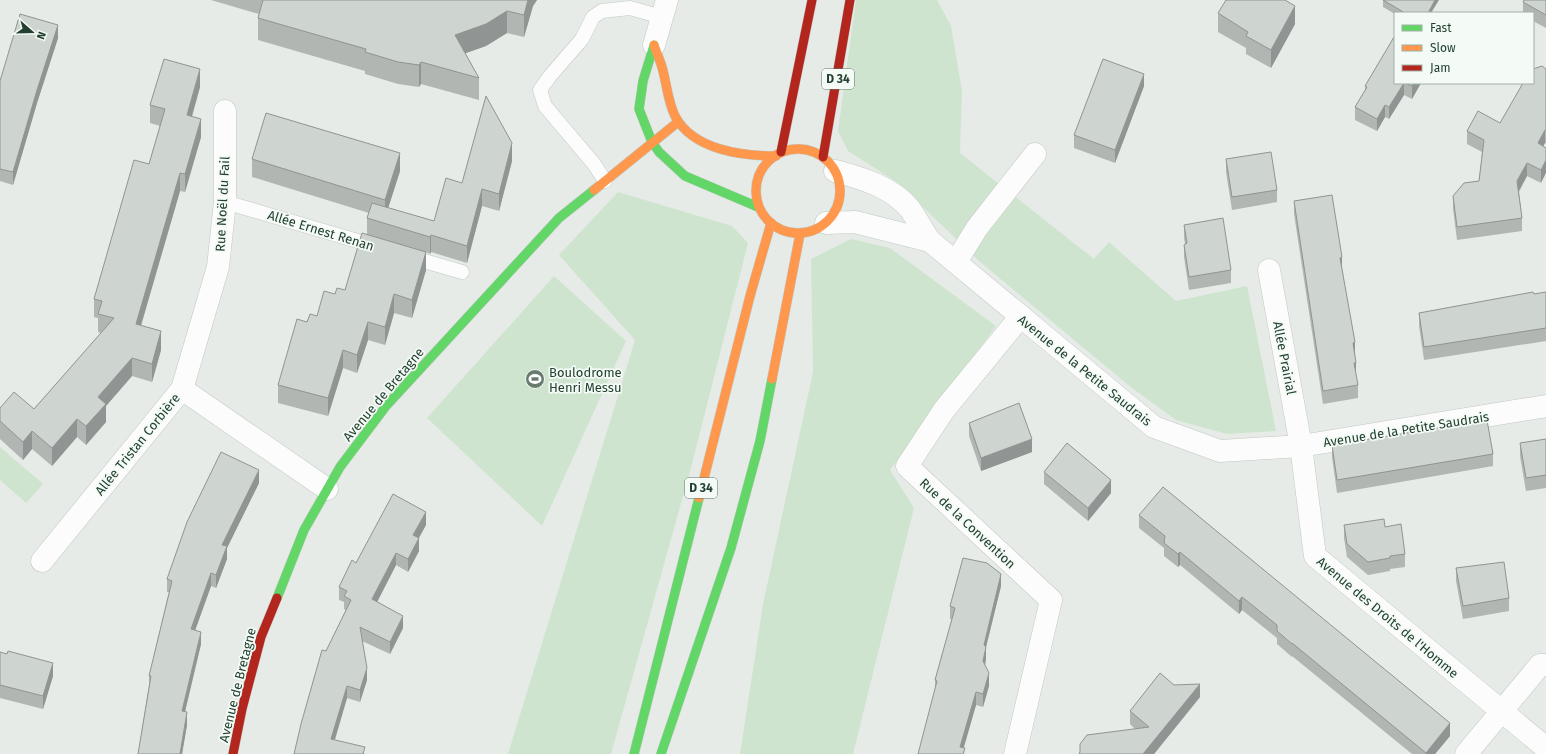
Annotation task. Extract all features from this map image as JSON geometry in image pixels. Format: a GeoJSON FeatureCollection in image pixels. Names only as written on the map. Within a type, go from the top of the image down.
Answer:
{"type":"FeatureCollection","features":[{"type":"Feature","properties":{"kind":"main road"},"geometry":{"type":"LineString","coordinates":[[654,46],[664,73],[667,94],[678,122],[706,144],[724,151],[750,156],[778,154],[795,149],[810,151],[829,164],[840,185],[839,199],[834,212],[826,223],[814,230],[800,234],[785,232],[771,224],[758,207],[756,190],[760,172],[767,163],[778,154],[812,0]]}},
{"type":"Feature","properties":{"kind":"main road","name":"D 34"},"geometry":{"type":"LineString","coordinates":[[829,164],[850,0]]}},
{"type":"Feature","properties":{"kind":"main road"},"geometry":{"type":"LineString","coordinates":[[654,46],[643,81],[639,109],[652,142],[659,152],[685,176],[758,207]]}},
{"type":"Feature","properties":{"kind":"main road","name":"Avenue de Bretagne"},"geometry":{"type":"LineString","coordinates":[[233,754],[242,709],[261,637],[304,530],[340,467],[386,406],[559,218],[678,122]]}},
{"type":"Feature","properties":{"kind":"main road","name":"D 34"},"geometry":{"type":"LineString","coordinates":[[634,754],[746,311],[771,224]]}},
{"type":"Feature","properties":{"kind":"main road"},"geometry":{"type":"LineString","coordinates":[[661,754],[731,548],[760,442],[800,234]]}},
{"type":"Feature","properties":{"kind":"street"},"geometry":{"type":"LineString","coordinates":[[654,46],[665,9]]}},
{"type":"Feature","properties":{"kind":"street","name":"Rue Noël du Fail"},"geometry":{"type":"LineString","coordinates":[[182,389],[218,266],[225,202],[225,111]]}},
{"type":"Feature","properties":{"kind":"street"},"geometry":{"type":"LineString","coordinates":[[956,262],[977,228],[1035,154]]}},
{"type":"Feature","properties":{"kind":"street","name":"Avenue de la Petite Saudrais"},"geometry":{"type":"LineString","coordinates":[[829,164],[888,191],[909,208],[930,241],[1000,301],[1021,316],[1154,427],[1220,452],[1301,446],[1546,406]]}},
{"type":"Feature","properties":{"kind":"street","name":"Avenue de la Petite Saudrais"},"geometry":{"type":"LineString","coordinates":[[826,223],[855,222],[930,241]]}},
{"type":"Feature","properties":{"kind":"street","name":"Allée Prairial"},"geometry":{"type":"LineString","coordinates":[[1269,270],[1301,446]]}},
{"type":"Feature","properties":{"kind":"street","name":"Rue de la Convention"},"geometry":{"type":"LineString","coordinates":[[1015,754],[1051,600],[907,466],[944,410],[1021,316]]}},
{"type":"Feature","properties":{"kind":"street","name":"Allée Tristan Corbière"},"geometry":{"type":"LineString","coordinates":[[42,560],[182,389],[327,489]]}},
{"type":"Feature","properties":{"kind":"street","name":"Avenue des Droits de l'Homme"},"geometry":{"type":"LineString","coordinates":[[1301,446],[1314,556],[1546,748]]}},
{"type":"Feature","properties":{"kind":"street"},"geometry":{"type":"LineString","coordinates":[[1466,754],[1540,665],[1546,665]]}},
{"type":"Feature","properties":{"kind":"lane"},"geometry":{"type":"LineString","coordinates":[[605,181],[594,164],[545,106],[540,90],[582,39],[593,17],[602,12],[630,8],[665,9]]}},
{"type":"Feature","properties":{"kind":"lane","name":"Allée Ernest Renan"},"geometry":{"type":"LineString","coordinates":[[225,202],[462,272]]}},
{"type":"Feature","properties":{"kind":"green space"},"geometry":{"type":"Polygon","coordinates":[[[856,0],[937,0],[951,26],[962,91],[960,153],[1094,259],[1109,242],[1176,301],[1247,286],[1276,431],[1227,434],[1176,420],[1132,388],[980,262],[898,183],[848,151],[838,131],[856,0]]]}},
{"type":"Feature","properties":{"kind":"green space"},"geometry":{"type":"Polygon","coordinates":[[[618,192],[732,226],[748,243],[692,464],[611,754],[508,754],[635,340],[559,255],[618,192]]]}},
{"type":"Feature","properties":{"kind":"green space"},"geometry":{"type":"Polygon","coordinates":[[[851,239],[890,248],[996,326],[890,470],[914,508],[853,754],[740,754],[763,604],[813,372],[811,259],[851,239]]]}},
{"type":"Feature","properties":{"kind":"green space","name":"Boulodrome Henri Messu"},"geometry":{"type":"Polygon","coordinates":[[[554,276],[626,341],[542,526],[427,418],[554,276]]]}},
{"type":"Feature","properties":{"kind":"green space"},"geometry":{"type":"Polygon","coordinates":[[[0,447],[43,484],[26,503],[0,480],[0,447]]]}},
{"type":"Feature","properties":{"kind":"building"},"geometry":{"type":"Polygon","coordinates":[[[263,0],[528,0],[524,15],[507,11],[486,24],[455,35],[479,78],[421,62],[419,65],[398,62],[365,52],[366,49],[258,18],[263,0]]]}},
{"type":"Feature","properties":{"kind":"building"},"geometry":{"type":"Polygon","coordinates":[[[1226,0],[1285,0],[1295,6],[1271,50],[1246,36],[1248,32],[1218,13],[1226,0]]]}},
{"type":"Feature","properties":{"kind":"building"},"geometry":{"type":"Polygon","coordinates":[[[1383,0],[1435,0],[1429,12],[1403,12],[1383,0]]]}},
{"type":"Feature","properties":{"kind":"building"},"geometry":{"type":"Polygon","coordinates":[[[1524,0],[1546,0],[1546,15],[1523,2],[1524,0]]]}},
{"type":"Feature","properties":{"kind":"building"},"geometry":{"type":"Polygon","coordinates":[[[20,14],[58,25],[13,172],[0,169],[0,81],[20,14]]]}},
{"type":"Feature","properties":{"kind":"building"},"geometry":{"type":"Polygon","coordinates":[[[1394,37],[1394,84],[1403,84],[1389,107],[1385,105],[1377,119],[1355,107],[1367,87],[1365,86],[1394,37]]]}},
{"type":"Feature","properties":{"kind":"building"},"geometry":{"type":"Polygon","coordinates":[[[164,59],[200,69],[187,115],[201,119],[185,174],[180,173],[136,324],[161,331],[152,364],[132,358],[98,397],[106,404],[86,426],[77,419],[52,448],[32,431],[23,442],[0,421],[0,408],[14,392],[34,409],[114,318],[98,314],[102,301],[94,299],[134,160],[149,164],[165,109],[150,105],[164,59]]]}},
{"type":"Feature","properties":{"kind":"building"},"geometry":{"type":"Polygon","coordinates":[[[1103,59],[1144,74],[1115,150],[1074,135],[1103,59]]]}},
{"type":"Feature","properties":{"kind":"building"},"geometry":{"type":"Polygon","coordinates":[[[1542,66],[1546,69],[1546,130],[1538,143],[1546,148],[1546,160],[1541,170],[1527,163],[1517,181],[1522,218],[1457,227],[1453,196],[1464,183],[1479,181],[1484,140],[1467,131],[1478,111],[1500,123],[1522,84],[1534,84],[1534,69],[1542,66]]]}},
{"type":"Feature","properties":{"kind":"building"},"geometry":{"type":"Polygon","coordinates":[[[486,96],[512,143],[499,194],[482,189],[467,246],[431,235],[430,237],[367,218],[372,203],[434,221],[446,178],[462,183],[486,96]]]}},
{"type":"Feature","properties":{"kind":"building"},"geometry":{"type":"Polygon","coordinates":[[[266,113],[400,153],[385,200],[252,159],[266,113]]]}},
{"type":"Feature","properties":{"kind":"building"},"geometry":{"type":"Polygon","coordinates":[[[1271,152],[1277,190],[1232,197],[1226,159],[1271,152]]]}},
{"type":"Feature","properties":{"kind":"building"},"geometry":{"type":"Polygon","coordinates":[[[1332,195],[1342,257],[1340,258],[1355,342],[1353,343],[1356,363],[1354,363],[1358,385],[1323,391],[1294,201],[1332,195]]]}},
{"type":"Feature","properties":{"kind":"building"},"geometry":{"type":"Polygon","coordinates":[[[1223,218],[1231,270],[1189,277],[1184,245],[1187,243],[1184,225],[1223,218]]]}},
{"type":"Feature","properties":{"kind":"building"},"geometry":{"type":"Polygon","coordinates":[[[362,233],[426,252],[412,300],[394,294],[385,327],[368,322],[357,355],[343,350],[328,398],[278,385],[297,319],[307,322],[310,314],[317,316],[324,291],[335,294],[337,288],[345,290],[362,233]]]}},
{"type":"Feature","properties":{"kind":"building"},"geometry":{"type":"Polygon","coordinates":[[[1533,292],[1534,294],[1546,292],[1546,328],[1424,347],[1419,313],[1533,292]]]}},
{"type":"Feature","properties":{"kind":"building"},"geometry":{"type":"Polygon","coordinates":[[[1019,403],[1032,439],[981,458],[969,423],[1019,403]]]}},
{"type":"Feature","properties":{"kind":"building"},"geometry":{"type":"Polygon","coordinates":[[[1487,420],[1493,454],[1337,480],[1332,445],[1487,420]]]}},
{"type":"Feature","properties":{"kind":"building"},"geometry":{"type":"Polygon","coordinates":[[[1546,439],[1546,475],[1526,478],[1520,443],[1546,439]]]}},
{"type":"Feature","properties":{"kind":"building"},"geometry":{"type":"Polygon","coordinates":[[[1067,443],[1111,480],[1088,508],[1044,472],[1067,443]]]}},
{"type":"Feature","properties":{"kind":"building"},"geometry":{"type":"Polygon","coordinates":[[[221,452],[259,470],[222,545],[227,546],[216,575],[211,573],[191,629],[201,632],[182,711],[187,712],[180,754],[138,754],[151,676],[149,676],[172,581],[167,579],[187,522],[221,452]]]}},
{"type":"Feature","properties":{"kind":"building"},"geometry":{"type":"Polygon","coordinates":[[[1163,487],[1450,723],[1426,753],[1292,644],[1277,631],[1277,625],[1242,597],[1239,601],[1180,552],[1178,554],[1164,543],[1165,536],[1139,515],[1163,487]]]}},
{"type":"Feature","properties":{"kind":"building"},"geometry":{"type":"Polygon","coordinates":[[[393,494],[426,512],[413,535],[419,538],[408,559],[396,553],[372,599],[403,616],[390,642],[360,627],[367,668],[360,690],[347,686],[331,739],[365,747],[363,754],[294,754],[322,650],[326,651],[351,600],[344,596],[347,591],[339,587],[352,560],[356,563],[393,494]]]}},
{"type":"Feature","properties":{"kind":"building"},"geometry":{"type":"Polygon","coordinates":[[[1384,519],[1385,527],[1401,524],[1405,554],[1390,556],[1390,558],[1368,562],[1347,544],[1344,525],[1384,519]]]}},
{"type":"Feature","properties":{"kind":"building"},"geometry":{"type":"Polygon","coordinates":[[[963,558],[987,563],[1001,574],[984,645],[986,647],[983,661],[989,673],[983,694],[976,692],[960,747],[965,748],[963,754],[918,754],[937,681],[935,680],[955,608],[950,606],[963,558]]]}},
{"type":"Feature","properties":{"kind":"building"},"geometry":{"type":"Polygon","coordinates":[[[1504,562],[1509,598],[1463,606],[1456,568],[1504,562]]]}},
{"type":"Feature","properties":{"kind":"building"},"geometry":{"type":"Polygon","coordinates":[[[8,651],[53,663],[43,696],[0,685],[0,652],[7,654],[8,651]]]}},
{"type":"Feature","properties":{"kind":"building"},"geometry":{"type":"Polygon","coordinates":[[[1160,673],[1174,685],[1200,684],[1143,754],[1079,754],[1080,744],[1087,735],[1149,727],[1130,711],[1160,673]]]}},
{"type":"Feature","properties":{"kind":"traffic: fast"},"geometry":{"type":"LineString","coordinates":[[654,45],[643,81],[639,109],[652,142],[659,152],[685,176],[758,207]]}},
{"type":"Feature","properties":{"kind":"traffic: fast"},"geometry":{"type":"LineString","coordinates":[[277,598],[304,530],[340,467],[386,406],[559,218],[594,190]]}},
{"type":"Feature","properties":{"kind":"traffic: fast"},"geometry":{"type":"LineString","coordinates":[[661,754],[731,548],[760,441],[772,379]]}},
{"type":"Feature","properties":{"kind":"traffic: fast"},"geometry":{"type":"LineString","coordinates":[[634,754],[699,498]]}},
{"type":"Feature","properties":{"kind":"traffic: slow"},"geometry":{"type":"LineString","coordinates":[[654,45],[662,68],[669,100],[675,116],[683,127],[694,137],[706,144],[720,149],[748,155],[776,156]]}},
{"type":"Feature","properties":{"kind":"traffic: slow"},"geometry":{"type":"LineString","coordinates":[[594,190],[678,122]]}},
{"type":"Feature","properties":{"kind":"traffic: slow"},"geometry":{"type":"LineString","coordinates":[[798,149],[814,152],[828,161],[837,175],[840,191],[837,207],[828,221],[814,230],[798,233],[782,230],[768,221],[759,207],[756,191],[759,175],[768,161],[782,152],[798,149]]}},
{"type":"Feature","properties":{"kind":"traffic: slow"},"geometry":{"type":"LineString","coordinates":[[699,498],[750,296],[771,223]]}},
{"type":"Feature","properties":{"kind":"traffic: slow"},"geometry":{"type":"LineString","coordinates":[[772,379],[800,234]]}},
{"type":"Feature","properties":{"kind":"traffic: jam"},"geometry":{"type":"LineString","coordinates":[[781,152],[812,0]]}},
{"type":"Feature","properties":{"kind":"traffic: jam"},"geometry":{"type":"LineString","coordinates":[[823,157],[850,0]]}},
{"type":"Feature","properties":{"kind":"traffic: jam"},"geometry":{"type":"LineString","coordinates":[[233,754],[242,709],[261,637],[277,598]]}},
{"type":"Feature","properties":{"kind":"place","name":"Boulodrome Henri Messu"},"geometry":{"type":"Point","coordinates":[535,379]}}]}
